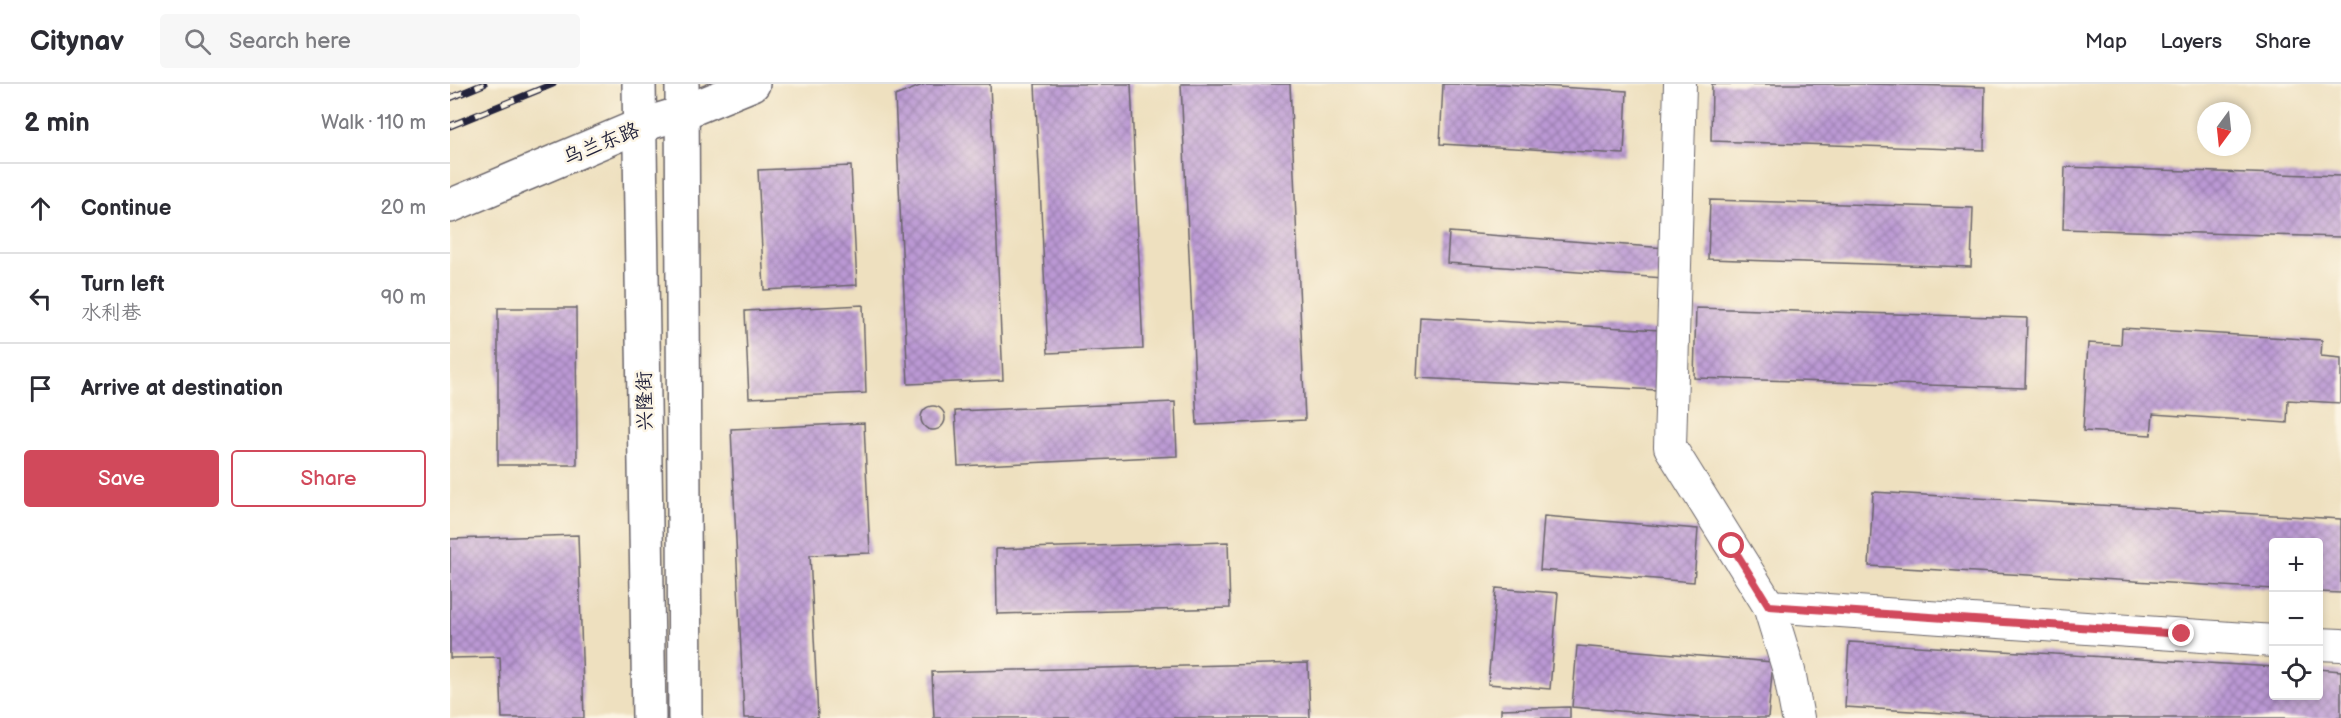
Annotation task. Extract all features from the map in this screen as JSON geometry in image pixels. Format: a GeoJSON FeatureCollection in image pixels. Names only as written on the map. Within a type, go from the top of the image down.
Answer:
{"type":"FeatureCollection","features":[{"type":"Feature","properties":{"kind":"main road","name":"兴隆街"},"geometry":{"type":"LineString","coordinates":[[639,84],[649,718]]}},
{"type":"Feature","properties":{"kind":"main road","name":"乌兰东路"},"geometry":{"type":"LineString","coordinates":[[450,206],[639,126],[682,98],[753,84]]}},
{"type":"Feature","properties":{"kind":"main road","name":"兴隆街"},"geometry":{"type":"LineString","coordinates":[[682,98],[686,718]]}},
{"type":"Feature","properties":{"kind":"street"},"geometry":{"type":"LineString","coordinates":[[1680,84],[1670,447],[1769,606],[1790,671],[1798,718]]}},
{"type":"Feature","properties":{"kind":"street"},"geometry":{"type":"LineString","coordinates":[[1769,606],[2269,641]]}},
{"type":"Feature","properties":{"kind":"street"},"geometry":{"type":"LineString","coordinates":[[2323,644],[2341,645]]}},
{"type":"Feature","properties":{"kind":"building"},"geometry":{"type":"Polygon","coordinates":[[[925,84],[990,84],[1003,380],[908,384],[895,96],[925,84]]]}},
{"type":"Feature","properties":{"kind":"building"},"geometry":{"type":"Polygon","coordinates":[[[1035,84],[1131,84],[1143,349],[1048,353],[1035,84]]]}},
{"type":"Feature","properties":{"kind":"building"},"geometry":{"type":"Polygon","coordinates":[[[1181,84],[1290,84],[1305,420],[1197,425],[1181,84]]]}},
{"type":"Feature","properties":{"kind":"building"},"geometry":{"type":"Polygon","coordinates":[[[1443,84],[1503,84],[1627,91],[1624,154],[1440,144],[1443,84]]]}},
{"type":"Feature","properties":{"kind":"building"},"geometry":{"type":"Polygon","coordinates":[[[1712,84],[1985,87],[1984,150],[1711,141],[1712,84]]]}},
{"type":"Feature","properties":{"kind":"building"},"geometry":{"type":"Polygon","coordinates":[[[851,166],[857,285],[764,290],[758,170],[851,166]]]}},
{"type":"Feature","properties":{"kind":"building"},"geometry":{"type":"Polygon","coordinates":[[[2065,167],[2341,176],[2341,237],[2063,229],[2065,167]]]}},
{"type":"Feature","properties":{"kind":"building"},"geometry":{"type":"Polygon","coordinates":[[[1710,200],[1973,208],[1971,267],[1708,259],[1710,200]]]}},
{"type":"Feature","properties":{"kind":"building"},"geometry":{"type":"Polygon","coordinates":[[[1449,232],[1666,248],[1664,278],[1447,263],[1449,232]]]}},
{"type":"Feature","properties":{"kind":"building"},"geometry":{"type":"Polygon","coordinates":[[[863,305],[866,393],[749,398],[745,311],[863,305]]]}},
{"type":"Feature","properties":{"kind":"building"},"geometry":{"type":"Polygon","coordinates":[[[498,308],[576,308],[577,465],[498,465],[498,308]]]}},
{"type":"Feature","properties":{"kind":"building"},"geometry":{"type":"Polygon","coordinates":[[[1696,308],[2027,318],[2025,388],[1694,378],[1696,308]]]}},
{"type":"Feature","properties":{"kind":"building"},"geometry":{"type":"Polygon","coordinates":[[[1420,317],[1660,330],[1658,390],[1417,378],[1420,317]]]}},
{"type":"Feature","properties":{"kind":"building"},"geometry":{"type":"Polygon","coordinates":[[[2122,328],[2322,340],[2321,356],[2341,358],[2341,403],[2288,400],[2287,423],[2153,414],[2151,435],[2083,431],[2088,343],[2121,345],[2122,328]]]}},
{"type":"Feature","properties":{"kind":"building"},"geometry":{"type":"Polygon","coordinates":[[[1175,402],[1177,456],[958,466],[955,411],[1175,402]]]}},
{"type":"Feature","properties":{"kind":"building"},"geometry":{"type":"Polygon","coordinates":[[[928,406],[938,406],[945,413],[945,423],[938,430],[928,430],[921,423],[921,413],[928,406]]]}},
{"type":"Feature","properties":{"kind":"building"},"geometry":{"type":"Polygon","coordinates":[[[864,423],[870,553],[810,555],[818,718],[744,718],[731,429],[864,423]]]}},
{"type":"Feature","properties":{"kind":"building"},"geometry":{"type":"Polygon","coordinates":[[[1873,492],[2341,519],[2341,593],[2323,592],[2323,538],[2269,538],[2269,589],[1869,566],[1873,492]]]}},
{"type":"Feature","properties":{"kind":"building"},"geometry":{"type":"Polygon","coordinates":[[[1544,516],[1698,529],[1694,582],[1540,570],[1544,516]]]}},
{"type":"Feature","properties":{"kind":"building"},"geometry":{"type":"Polygon","coordinates":[[[578,535],[584,718],[502,718],[500,657],[450,658],[450,539],[578,535]]]}},
{"type":"Feature","properties":{"kind":"building"},"geometry":{"type":"Polygon","coordinates":[[[1228,542],[1230,608],[997,614],[996,549],[1228,542]]]}},
{"type":"Feature","properties":{"kind":"building"},"geometry":{"type":"Polygon","coordinates":[[[1496,588],[1558,593],[1550,689],[1488,684],[1496,588]]]}},
{"type":"Feature","properties":{"kind":"building"},"geometry":{"type":"Polygon","coordinates":[[[1849,642],[2269,667],[2269,700],[2323,700],[2323,669],[2341,671],[2341,718],[2027,718],[1845,707],[1849,642]]]}},
{"type":"Feature","properties":{"kind":"building"},"geometry":{"type":"Polygon","coordinates":[[[1577,646],[1773,662],[1768,718],[1703,718],[1572,707],[1577,646]]]}},
{"type":"Feature","properties":{"kind":"building"},"geometry":{"type":"Polygon","coordinates":[[[1308,663],[1310,718],[934,718],[932,672],[1308,663]]]}},
{"type":"Feature","properties":{"kind":"building"},"geometry":{"type":"Polygon","coordinates":[[[1570,707],[1570,718],[1501,718],[1501,709],[1570,707]]]}},
{"type":"Feature","properties":{"kind":"railway"},"geometry":{"type":"LineString","coordinates":[[450,98],[484,84]]}},
{"type":"Feature","properties":{"kind":"railway"},"geometry":{"type":"LineString","coordinates":[[450,126],[553,84]]}},
{"type":"Feature","properties":{"kind":"route"},"geometry":{"type":"LineString","coordinates":[[1732,546],[1769,606],[2182,634]]}}]}
